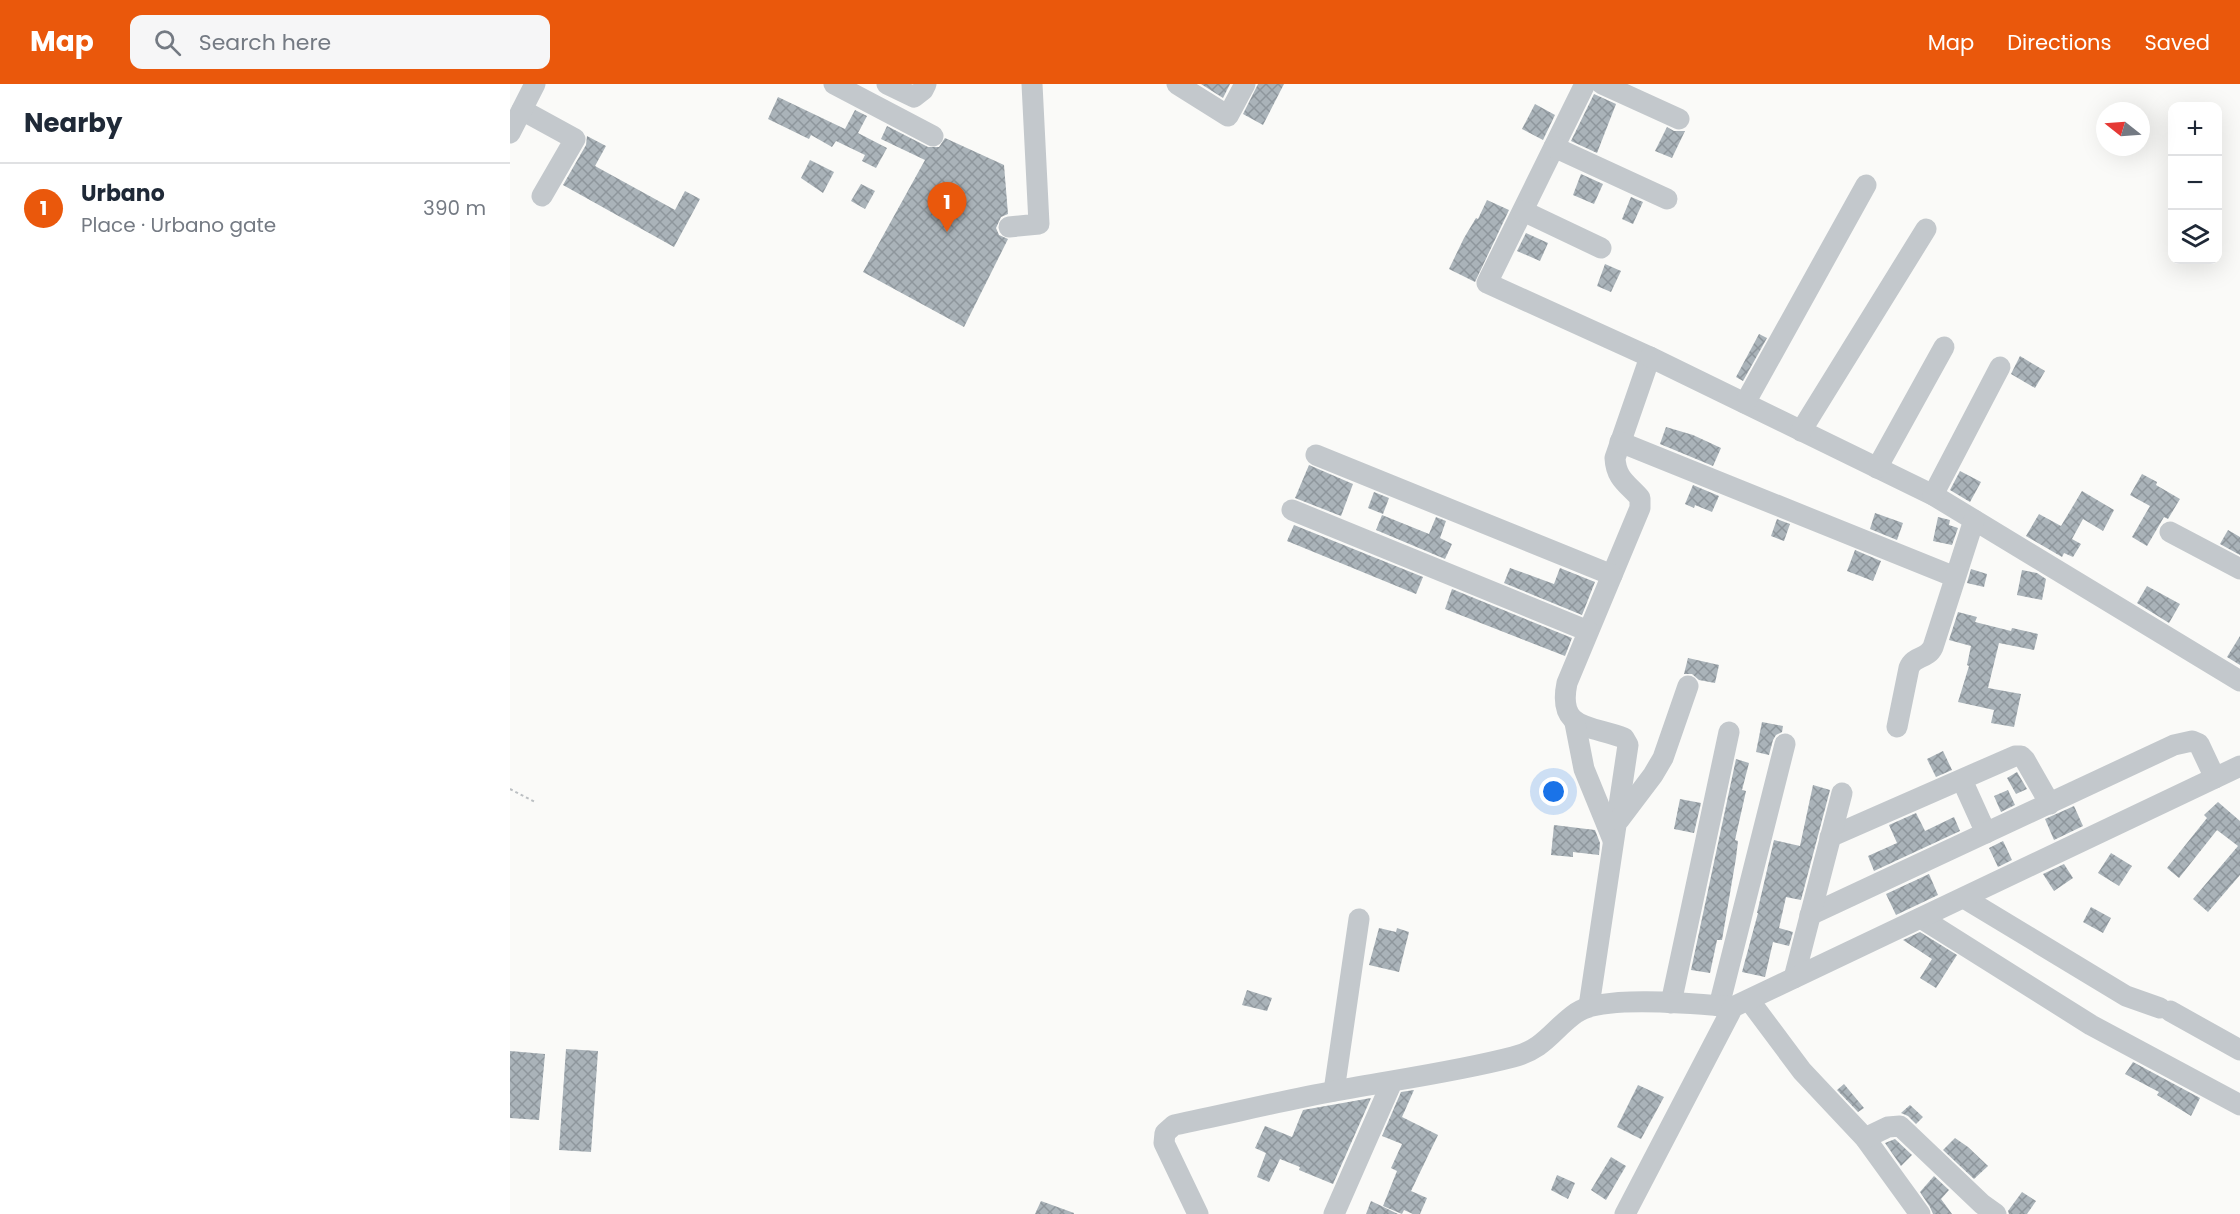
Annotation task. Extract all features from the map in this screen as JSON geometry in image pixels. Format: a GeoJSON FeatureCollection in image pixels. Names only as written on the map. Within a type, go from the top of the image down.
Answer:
{"type":"FeatureCollection","features":[{"type":"Feature","properties":{"kind":"street"},"geometry":{"type":"LineString","coordinates":[[510,133],[535,84]]}},
{"type":"Feature","properties":{"kind":"street"},"geometry":{"type":"LineString","coordinates":[[834,84],[933,136]]}},
{"type":"Feature","properties":{"kind":"street"},"geometry":{"type":"LineString","coordinates":[[887,84],[914,97],[923,90],[926,84]]}},
{"type":"Feature","properties":{"kind":"street"},"geometry":{"type":"LineString","coordinates":[[1009,227],[1039,224],[1032,84]]}},
{"type":"Feature","properties":{"kind":"street"},"geometry":{"type":"LineString","coordinates":[[1178,84],[1228,116],[1245,84]]}},
{"type":"Feature","properties":{"kind":"street"},"geometry":{"type":"LineString","coordinates":[[1585,84],[1487,283],[1650,357],[1933,495],[2240,681]]}},
{"type":"Feature","properties":{"kind":"street"},"geometry":{"type":"LineString","coordinates":[[1602,84],[1679,119]]}},
{"type":"Feature","properties":{"kind":"street"},"geometry":{"type":"LineString","coordinates":[[522,110],[575,139],[542,196]]}},
{"type":"Feature","properties":{"kind":"street"},"geometry":{"type":"LineString","coordinates":[[1554,147],[1668,199]]}},
{"type":"Feature","properties":{"kind":"street"},"geometry":{"type":"LineString","coordinates":[[1745,403],[1866,185]]}},
{"type":"Feature","properties":{"kind":"street"},"geometry":{"type":"LineString","coordinates":[[1523,211],[1601,248]]}},
{"type":"Feature","properties":{"kind":"street"},"geometry":{"type":"LineString","coordinates":[[1801,431],[1926,229]]}},
{"type":"Feature","properties":{"kind":"street"},"geometry":{"type":"LineString","coordinates":[[1877,468],[1944,346]]}},
{"type":"Feature","properties":{"kind":"street"},"geometry":{"type":"LineString","coordinates":[[1615,832],[1584,769],[1575,723],[1569,716],[1564,697],[1567,683],[1641,503],[1640,498],[1615,469],[1615,458],[1650,357]]}},
{"type":"Feature","properties":{"kind":"street"},"geometry":{"type":"LineString","coordinates":[[1933,495],[2000,367]]}},
{"type":"Feature","properties":{"kind":"street"},"geometry":{"type":"LineString","coordinates":[[1620,442],[1955,578]]}},
{"type":"Feature","properties":{"kind":"street"},"geometry":{"type":"LineString","coordinates":[[1316,455],[1612,575]]}},
{"type":"Feature","properties":{"kind":"street"},"geometry":{"type":"LineString","coordinates":[[1292,510],[1588,631]]}},
{"type":"Feature","properties":{"kind":"street"},"geometry":{"type":"LineString","coordinates":[[1897,727],[1911,661],[1930,654],[1974,520]]}},
{"type":"Feature","properties":{"kind":"street"},"geometry":{"type":"LineString","coordinates":[[2170,532],[2240,569]]}},
{"type":"Feature","properties":{"kind":"street"},"geometry":{"type":"LineString","coordinates":[[1615,832],[1663,758],[1688,686]]}},
{"type":"Feature","properties":{"kind":"street"},"geometry":{"type":"LineString","coordinates":[[1575,723],[1618,736],[1628,742],[1589,1006]]}},
{"type":"Feature","properties":{"kind":"street"},"geometry":{"type":"LineString","coordinates":[[1671,1003],[1729,732]]}},
{"type":"Feature","properties":{"kind":"street"},"geometry":{"type":"LineString","coordinates":[[1810,915],[2174,745],[2192,741],[2199,744],[2215,778]]}},
{"type":"Feature","properties":{"kind":"street"},"geometry":{"type":"LineString","coordinates":[[1625,1214],[1734,1004],[1785,744]]}},
{"type":"Feature","properties":{"kind":"street"},"geometry":{"type":"LineString","coordinates":[[1830,837],[2009,758],[2021,756],[2030,766],[2050,804]]}},
{"type":"Feature","properties":{"kind":"street"},"geometry":{"type":"LineString","coordinates":[[1198,1214],[1164,1143],[1165,1133],[1169,1127],[1334,1091],[1392,1082],[1524,1054],[1552,1036],[1576,1012],[1589,1006],[1649,1001],[1734,1004],[1794,978],[2240,766]]}},
{"type":"Feature","properties":{"kind":"street"},"geometry":{"type":"LineString","coordinates":[[1962,780],[1986,833]]}},
{"type":"Feature","properties":{"kind":"street"},"geometry":{"type":"LineString","coordinates":[[1794,978],[1842,793]]}},
{"type":"Feature","properties":{"kind":"street"},"geometry":{"type":"LineString","coordinates":[[1964,898],[2126,996],[2165,1010],[2240,1050]]}},
{"type":"Feature","properties":{"kind":"street"},"geometry":{"type":"LineString","coordinates":[[1921,918],[2091,1025],[2240,1105]]}},
{"type":"Feature","properties":{"kind":"street"},"geometry":{"type":"LineString","coordinates":[[1334,1091],[1359,919]]}},
{"type":"Feature","properties":{"kind":"street"},"geometry":{"type":"LineString","coordinates":[[1734,1004],[1865,1138],[1920,1214]]}},
{"type":"Feature","properties":{"kind":"street"},"geometry":{"type":"LineString","coordinates":[[1334,1214],[1392,1082]]}},
{"type":"Feature","properties":{"kind":"street"},"geometry":{"type":"LineString","coordinates":[[1865,1138],[1888,1127],[1900,1126],[1984,1210]]}},
{"type":"Feature","properties":{"kind":"path"},"geometry":{"type":"LineString","coordinates":[[510,789],[535,802]]}},
{"type":"Feature","properties":{"kind":"building"},"geometry":{"type":"Polygon","coordinates":[[[1201,84],[1230,84],[1223,98],[1201,84]]]}},
{"type":"Feature","properties":{"kind":"building"},"geometry":{"type":"Polygon","coordinates":[[[1258,84],[1284,84],[1263,125],[1243,114],[1258,84]]]}},
{"type":"Feature","properties":{"kind":"building"},"geometry":{"type":"Polygon","coordinates":[[[1594,94],[1616,104],[1597,153],[1571,141],[1594,94]]]}},
{"type":"Feature","properties":{"kind":"building"},"geometry":{"type":"Polygon","coordinates":[[[778,97],[845,129],[855,110],[867,116],[858,133],[887,148],[876,168],[862,161],[865,155],[836,141],[832,147],[811,135],[809,139],[768,119],[778,97]]]}},
{"type":"Feature","properties":{"kind":"building"},"geometry":{"type":"Polygon","coordinates":[[[1535,104],[1555,115],[1543,140],[1522,129],[1535,104]]]}},
{"type":"Feature","properties":{"kind":"building"},"geometry":{"type":"Polygon","coordinates":[[[887,126],[928,147],[939,147],[945,138],[1004,165],[1008,214],[1001,217],[996,228],[999,235],[1008,239],[964,327],[863,272],[925,160],[881,139],[887,126]]]}},
{"type":"Feature","properties":{"kind":"building"},"geometry":{"type":"Polygon","coordinates":[[[1667,127],[1674,131],[1685,131],[1672,158],[1655,151],[1667,127]]]}},
{"type":"Feature","properties":{"kind":"building"},"geometry":{"type":"Polygon","coordinates":[[[587,136],[606,146],[595,166],[675,210],[685,191],[700,199],[674,247],[563,185],[586,145],[587,136]]]}},
{"type":"Feature","properties":{"kind":"building"},"geometry":{"type":"Polygon","coordinates":[[[810,160],[834,172],[823,193],[801,178],[810,160]]]}},
{"type":"Feature","properties":{"kind":"building"},"geometry":{"type":"Polygon","coordinates":[[[1581,174],[1603,184],[1594,204],[1573,195],[1581,174]]]}},
{"type":"Feature","properties":{"kind":"building"},"geometry":{"type":"Polygon","coordinates":[[[861,184],[875,191],[865,209],[851,201],[861,184]]]}},
{"type":"Feature","properties":{"kind":"building"},"geometry":{"type":"Polygon","coordinates":[[[1631,197],[1643,202],[1633,224],[1622,219],[1631,197]]]}},
{"type":"Feature","properties":{"kind":"building"},"geometry":{"type":"Polygon","coordinates":[[[1487,200],[1509,210],[1475,282],[1449,269],[1464,238],[1476,218],[1478,219],[1487,200]]]}},
{"type":"Feature","properties":{"kind":"building"},"geometry":{"type":"Polygon","coordinates":[[[1526,233],[1548,243],[1540,261],[1517,251],[1526,233]]]}},
{"type":"Feature","properties":{"kind":"building"},"geometry":{"type":"Polygon","coordinates":[[[1605,264],[1621,271],[1611,292],[1597,286],[1605,264]]]}},
{"type":"Feature","properties":{"kind":"building"},"geometry":{"type":"Polygon","coordinates":[[[1759,334],[1767,338],[1743,381],[1736,377],[1759,334]]]}},
{"type":"Feature","properties":{"kind":"building"},"geometry":{"type":"Polygon","coordinates":[[[2020,356],[2045,371],[2035,388],[2011,374],[2020,356]]]}},
{"type":"Feature","properties":{"kind":"building"},"geometry":{"type":"Polygon","coordinates":[[[1666,427],[1693,435],[1721,448],[1713,466],[1660,444],[1666,427]]]}},
{"type":"Feature","properties":{"kind":"building"},"geometry":{"type":"Polygon","coordinates":[[[1309,465],[1353,484],[1341,516],[1295,498],[1309,465]]]}},
{"type":"Feature","properties":{"kind":"building"},"geometry":{"type":"Polygon","coordinates":[[[1960,471],[1981,482],[1970,502],[1950,490],[1960,471]]]}},
{"type":"Feature","properties":{"kind":"building"},"geometry":{"type":"Polygon","coordinates":[[[2142,474],[2180,499],[2168,519],[2164,517],[2147,546],[2132,537],[2150,506],[2130,495],[2142,474]]]}},
{"type":"Feature","properties":{"kind":"building"},"geometry":{"type":"Polygon","coordinates":[[[1693,485],[1719,496],[1712,512],[1695,505],[1694,508],[1685,504],[1693,485]]]}},
{"type":"Feature","properties":{"kind":"building"},"geometry":{"type":"Polygon","coordinates":[[[2082,491],[2114,510],[2103,531],[2083,519],[2072,539],[2081,544],[2073,557],[2064,553],[2062,557],[2026,536],[2039,514],[2061,526],[2082,491]]]}},
{"type":"Feature","properties":{"kind":"building"},"geometry":{"type":"Polygon","coordinates":[[[1374,492],[1389,498],[1383,514],[1368,508],[1374,492]]]}},
{"type":"Feature","properties":{"kind":"building"},"geometry":{"type":"Polygon","coordinates":[[[1875,513],[1903,523],[1897,540],[1870,529],[1875,513]]]}},
{"type":"Feature","properties":{"kind":"building"},"geometry":{"type":"Polygon","coordinates":[[[1382,515],[1429,534],[1436,517],[1446,521],[1440,538],[1452,544],[1445,559],[1376,530],[1382,515]]]}},
{"type":"Feature","properties":{"kind":"building"},"geometry":{"type":"Polygon","coordinates":[[[1938,517],[1950,520],[1949,525],[1958,528],[1952,545],[1933,541],[1938,517]]]}},
{"type":"Feature","properties":{"kind":"building"},"geometry":{"type":"Polygon","coordinates":[[[1777,519],[1790,524],[1784,541],[1771,536],[1777,519]]]}},
{"type":"Feature","properties":{"kind":"building"},"geometry":{"type":"Polygon","coordinates":[[[1294,525],[1423,577],[1416,594],[1287,541],[1294,525]]]}},
{"type":"Feature","properties":{"kind":"building"},"geometry":{"type":"Polygon","coordinates":[[[2228,530],[2240,537],[2240,555],[2220,544],[2228,530]]]}},
{"type":"Feature","properties":{"kind":"building"},"geometry":{"type":"Polygon","coordinates":[[[1855,550],[1881,561],[1873,581],[1847,571],[1855,550]]]}},
{"type":"Feature","properties":{"kind":"building"},"geometry":{"type":"Polygon","coordinates":[[[1510,568],[1554,584],[1560,568],[1595,582],[1582,615],[1504,583],[1510,568]]]}},
{"type":"Feature","properties":{"kind":"building"},"geometry":{"type":"Polygon","coordinates":[[[1971,569],[1987,574],[1984,587],[1967,583],[1971,569]]]}},
{"type":"Feature","properties":{"kind":"building"},"geometry":{"type":"Polygon","coordinates":[[[2022,570],[2037,573],[2046,579],[2042,600],[2017,595],[2022,570]]]}},
{"type":"Feature","properties":{"kind":"building"},"geometry":{"type":"Polygon","coordinates":[[[2147,586],[2180,604],[2169,623],[2137,603],[2147,586]]]}},
{"type":"Feature","properties":{"kind":"building"},"geometry":{"type":"Polygon","coordinates":[[[1452,589],[1572,638],[1565,656],[1445,609],[1452,589]]]}},
{"type":"Feature","properties":{"kind":"building"},"geometry":{"type":"Polygon","coordinates":[[[1958,612],[1977,617],[1975,622],[2011,631],[2012,628],[2038,634],[2034,650],[1999,643],[1988,688],[2021,694],[2014,727],[1991,723],[1994,710],[1958,702],[1969,666],[1967,665],[1971,646],[1949,640],[1958,612]]]}},
{"type":"Feature","properties":{"kind":"building"},"geometry":{"type":"Polygon","coordinates":[[[2240,636],[2240,665],[2227,657],[2240,636]]]}},
{"type":"Feature","properties":{"kind":"building"},"geometry":{"type":"Polygon","coordinates":[[[1688,658],[1719,665],[1715,683],[1699,680],[1692,674],[1684,674],[1688,658]]]}},
{"type":"Feature","properties":{"kind":"building"},"geometry":{"type":"Polygon","coordinates":[[[1762,722],[1783,726],[1782,732],[1773,740],[1769,755],[1756,752],[1762,722]]]}},
{"type":"Feature","properties":{"kind":"building"},"geometry":{"type":"Polygon","coordinates":[[[1943,751],[1952,770],[1936,777],[1927,759],[1943,751]]]}},
{"type":"Feature","properties":{"kind":"building"},"geometry":{"type":"Polygon","coordinates":[[[1736,759],[1749,763],[1742,790],[1746,791],[1735,840],[1738,841],[1736,858],[1722,940],[1717,940],[1710,973],[1691,970],[1736,759]]]}},
{"type":"Feature","properties":{"kind":"building"},"geometry":{"type":"Polygon","coordinates":[[[2017,772],[2027,789],[2016,794],[2007,778],[2017,772]]]}},
{"type":"Feature","properties":{"kind":"building"},"geometry":{"type":"Polygon","coordinates":[[[1813,785],[1830,790],[1801,900],[1786,897],[1779,928],[1793,932],[1789,946],[1773,942],[1765,977],[1742,972],[1774,840],[1800,846],[1813,785]]]}},
{"type":"Feature","properties":{"kind":"building"},"geometry":{"type":"Polygon","coordinates":[[[2008,790],[2015,805],[2001,812],[1994,796],[2008,790]]]}},
{"type":"Feature","properties":{"kind":"building"},"geometry":{"type":"Polygon","coordinates":[[[1680,799],[1701,803],[1694,833],[1674,829],[1680,799]]]}},
{"type":"Feature","properties":{"kind":"building"},"geometry":{"type":"Polygon","coordinates":[[[2218,802],[2240,821],[2240,875],[2208,912],[2193,899],[2238,846],[2217,830],[2179,878],[2167,868],[2207,818],[2204,815],[2218,802]]]}},
{"type":"Feature","properties":{"kind":"building"},"geometry":{"type":"Polygon","coordinates":[[[2074,806],[2083,826],[2054,840],[2045,819],[2074,806]]]}},
{"type":"Feature","properties":{"kind":"building"},"geometry":{"type":"Polygon","coordinates":[[[1916,813],[1925,831],[1954,817],[1960,831],[1874,871],[1868,856],[1897,843],[1889,825],[1916,813]]]}},
{"type":"Feature","properties":{"kind":"building"},"geometry":{"type":"Polygon","coordinates":[[[1554,825],[1595,830],[1600,843],[1599,855],[1573,852],[1573,857],[1551,855],[1554,825]]]}},
{"type":"Feature","properties":{"kind":"building"},"geometry":{"type":"Polygon","coordinates":[[[2003,841],[2012,860],[1998,867],[1989,848],[2003,841]]]}},
{"type":"Feature","properties":{"kind":"building"},"geometry":{"type":"Polygon","coordinates":[[[2111,853],[2132,866],[2119,886],[2098,873],[2111,853]]]}},
{"type":"Feature","properties":{"kind":"building"},"geometry":{"type":"Polygon","coordinates":[[[2064,864],[2073,878],[2054,891],[2043,874],[2064,864]]]}},
{"type":"Feature","properties":{"kind":"building"},"geometry":{"type":"Polygon","coordinates":[[[1929,874],[1938,895],[1896,915],[1886,894],[1929,874]]]}},
{"type":"Feature","properties":{"kind":"building"},"geometry":{"type":"Polygon","coordinates":[[[2091,907],[2111,918],[2103,933],[2083,922],[2091,907]]]}},
{"type":"Feature","properties":{"kind":"building"},"geometry":{"type":"Polygon","coordinates":[[[1379,928],[1396,932],[1397,928],[1409,932],[1399,972],[1369,965],[1379,928]]]}},
{"type":"Feature","properties":{"kind":"building"},"geometry":{"type":"Polygon","coordinates":[[[1920,932],[1957,955],[1936,988],[1920,978],[1932,959],[1903,940],[1920,932]]]}},
{"type":"Feature","properties":{"kind":"building"},"geometry":{"type":"Polygon","coordinates":[[[1247,990],[1272,998],[1267,1011],[1242,1005],[1247,990]]]}},
{"type":"Feature","properties":{"kind":"building"},"geometry":{"type":"Polygon","coordinates":[[[566,1049],[598,1051],[591,1152],[559,1150],[566,1049]]]}},
{"type":"Feature","properties":{"kind":"building"},"geometry":{"type":"Polygon","coordinates":[[[510,1051],[545,1054],[539,1120],[510,1118],[510,1051]]]}},
{"type":"Feature","properties":{"kind":"building"},"geometry":{"type":"Polygon","coordinates":[[[2133,1062],[2200,1098],[2191,1116],[2157,1095],[2159,1092],[2125,1074],[2133,1062]]]}},
{"type":"Feature","properties":{"kind":"building"},"geometry":{"type":"Polygon","coordinates":[[[1844,1084],[1864,1108],[1858,1112],[1837,1090],[1844,1084]]]}},
{"type":"Feature","properties":{"kind":"building"},"geometry":{"type":"Polygon","coordinates":[[[1638,1085],[1664,1097],[1641,1139],[1617,1127],[1638,1085]]]}},
{"type":"Feature","properties":{"kind":"building"},"geometry":{"type":"Polygon","coordinates":[[[1414,1090],[1402,1117],[1438,1135],[1411,1191],[1427,1198],[1420,1214],[1404,1210],[1402,1214],[1383,1206],[1397,1171],[1391,1168],[1402,1144],[1382,1136],[1401,1092],[1414,1090]]]}},
{"type":"Feature","properties":{"kind":"building"},"geometry":{"type":"Polygon","coordinates":[[[1371,1098],[1333,1184],[1299,1170],[1300,1167],[1280,1159],[1269,1182],[1257,1177],[1266,1153],[1255,1148],[1265,1126],[1292,1137],[1303,1110],[1371,1098]]]}},
{"type":"Feature","properties":{"kind":"building"},"geometry":{"type":"Polygon","coordinates":[[[1910,1105],[1923,1117],[1916,1124],[1901,1113],[1910,1105]]]}},
{"type":"Feature","properties":{"kind":"building"},"geometry":{"type":"Polygon","coordinates":[[[1955,1138],[1988,1166],[1974,1179],[1943,1150],[1955,1138]]]}},
{"type":"Feature","properties":{"kind":"building"},"geometry":{"type":"Polygon","coordinates":[[[1895,1139],[1912,1155],[1901,1166],[1885,1143],[1895,1139]]]}},
{"type":"Feature","properties":{"kind":"building"},"geometry":{"type":"Polygon","coordinates":[[[1611,1157],[1626,1166],[1606,1200],[1591,1190],[1611,1157]]]}},
{"type":"Feature","properties":{"kind":"building"},"geometry":{"type":"Polygon","coordinates":[[[1557,1175],[1575,1183],[1568,1199],[1551,1190],[1557,1175]]]}},
{"type":"Feature","properties":{"kind":"building"},"geometry":{"type":"Polygon","coordinates":[[[1934,1176],[1949,1190],[1941,1199],[1952,1214],[1933,1214],[1920,1192],[1934,1176]]]}},
{"type":"Feature","properties":{"kind":"building"},"geometry":{"type":"Polygon","coordinates":[[[2022,1192],[2036,1201],[2027,1214],[2009,1214],[2008,1211],[2022,1192]]]}},
{"type":"Feature","properties":{"kind":"building"},"geometry":{"type":"Polygon","coordinates":[[[1041,1201],[1074,1213],[1074,1214],[1035,1214],[1041,1201]]]}},
{"type":"Feature","properties":{"kind":"building"},"geometry":{"type":"Polygon","coordinates":[[[1371,1201],[1398,1214],[1366,1214],[1371,1201]]]}},
{"type":"Feature","properties":{"kind":"place","name":"Urbano"},"geometry":{"type":"Point","coordinates":[947,232]}}]}
